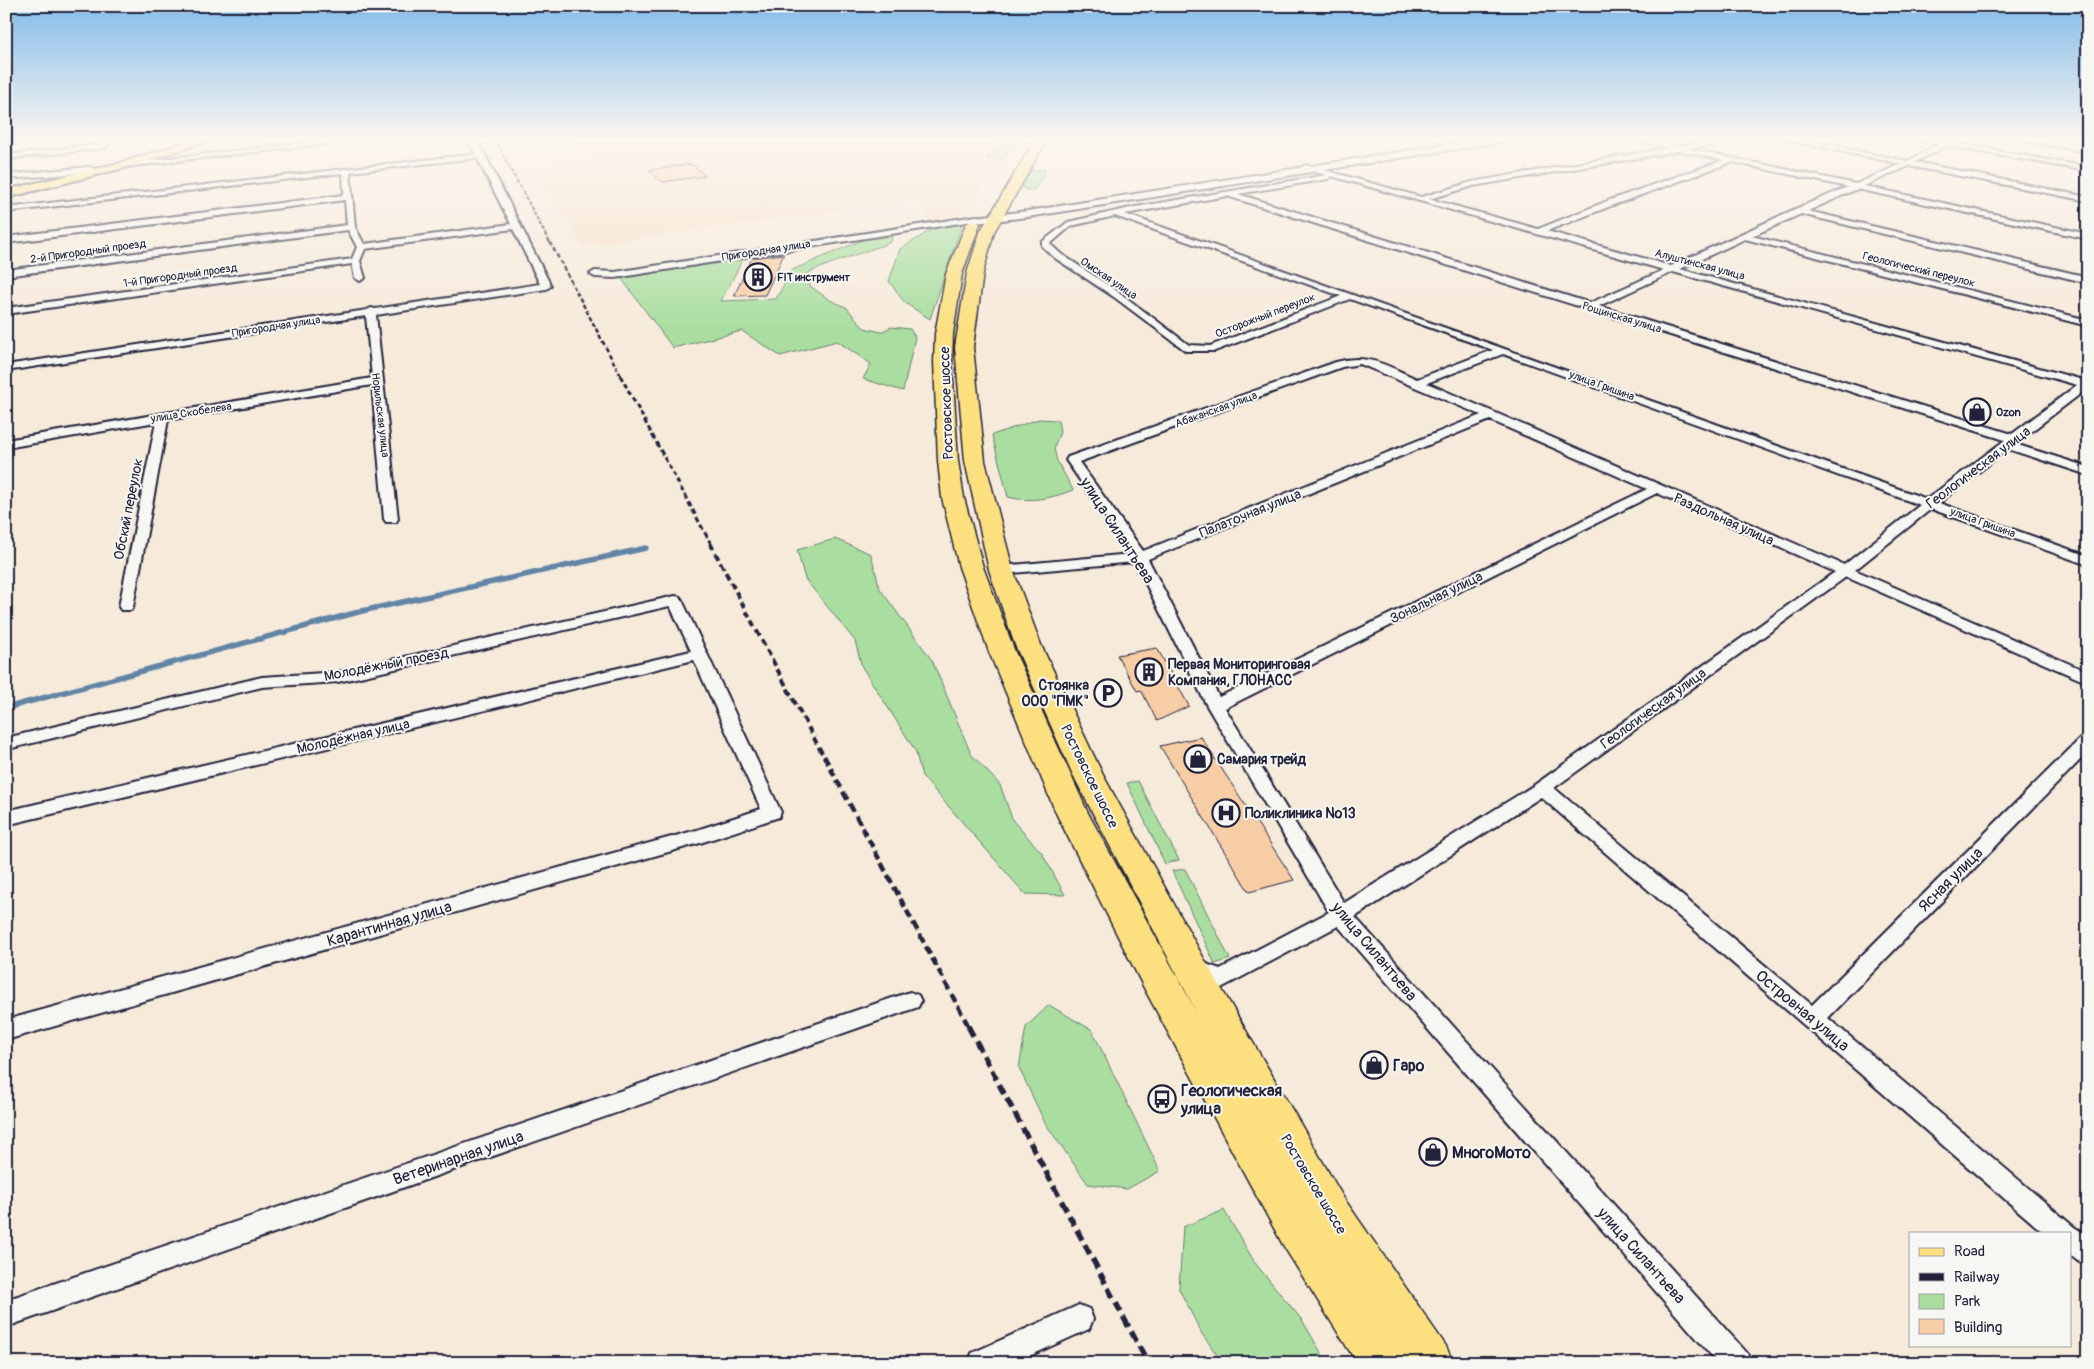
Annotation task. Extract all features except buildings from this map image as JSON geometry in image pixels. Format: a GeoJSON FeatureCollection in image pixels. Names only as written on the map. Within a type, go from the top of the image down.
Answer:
{"type":"FeatureCollection","features":[{"type":"Feature","properties":{"kind":"highway","name":"Ростовское шоссе"},"geometry":{"type":"LineString","coordinates":[[1009,202],[982,216],[954,274],[944,334],[943,362],[948,461],[953,498],[974,576],[1002,652],[1072,813],[1158,977],[1298,1230],[1384,1363]]}},
{"type":"Feature","properties":{"kind":"highway","name":"Ростовское шоссе"},"geometry":{"type":"LineString","coordinates":[[982,216],[987,232],[975,273],[964,347],[975,462],[1001,570],[1028,645],[1088,776],[1190,967],[1328,1212],[1429,1363]]}},
{"type":"Feature","properties":{"kind":"street"},"geometry":{"type":"LineString","coordinates":[[6,210],[75,202]]}},
{"type":"Feature","properties":{"kind":"street"},"geometry":{"type":"LineString","coordinates":[[6,240],[301,202]]}},
{"type":"Feature","properties":{"kind":"street"},"geometry":{"type":"LineString","coordinates":[[348,202],[351,227],[361,247],[356,261],[360,278]]}},
{"type":"Feature","properties":{"kind":"street"},"geometry":{"type":"LineString","coordinates":[[361,247],[516,226],[504,202]]}},
{"type":"Feature","properties":{"kind":"street"},"geometry":{"type":"LineString","coordinates":[[1038,202],[1054,205],[1086,202]]}},
{"type":"Feature","properties":{"kind":"street","name":"Пригородная улица"},"geometry":{"type":"LineString","coordinates":[[595,274],[615,275],[1078,202]]}},
{"type":"Feature","properties":{"kind":"street","name":"Пригородная улица"},"geometry":{"type":"LineString","coordinates":[[982,216],[1086,202]]}},
{"type":"Feature","properties":{"kind":"street"},"geometry":{"type":"LineString","coordinates":[[1115,214],[1184,202]]}},
{"type":"Feature","properties":{"kind":"street","name":"Рощинская улица"},"geometry":{"type":"LineString","coordinates":[[1254,202],[2010,442],[2088,471]]}},
{"type":"Feature","properties":{"kind":"street","name":"Алуштинская улица"},"geometry":{"type":"LineString","coordinates":[[1431,202],[2087,384]]}},
{"type":"Feature","properties":{"kind":"street"},"geometry":{"type":"LineString","coordinates":[[1538,232],[1613,202]]}},
{"type":"Feature","properties":{"kind":"street"},"geometry":{"type":"LineString","coordinates":[[1590,307],[1820,202]]}},
{"type":"Feature","properties":{"kind":"street"},"geometry":{"type":"LineString","coordinates":[[1924,202],[2088,237]]}},
{"type":"Feature","properties":{"kind":"street"},"geometry":{"type":"LineString","coordinates":[[1798,211],[2088,280]]}},
{"type":"Feature","properties":{"kind":"street","name":"Омская улица"},"geometry":{"type":"LineString","coordinates":[[1115,214],[1068,224],[1045,244],[1058,256],[1116,295],[1186,348]]}},
{"type":"Feature","properties":{"kind":"street","name":"улица Гришина"},"geometry":{"type":"LineString","coordinates":[[1115,214],[1503,350],[2088,561]]}},
{"type":"Feature","properties":{"kind":"street","name":"Пригородная улица"},"geometry":{"type":"LineString","coordinates":[[6,368],[371,311],[546,286],[516,226]]}},
{"type":"Feature","properties":{"kind":"street","name":"2-й Пригородный проезд"},"geometry":{"type":"LineString","coordinates":[[6,273],[351,227]]}},
{"type":"Feature","properties":{"kind":"street","name":"Геологический переулок"},"geometry":{"type":"LineString","coordinates":[[1744,236],[2088,323]]}},
{"type":"Feature","properties":{"kind":"street","name":"1-й Пригородный проезд"},"geometry":{"type":"LineString","coordinates":[[6,311],[356,261]]}},
{"type":"Feature","properties":{"kind":"street","name":"Осторожный переулок"},"geometry":{"type":"LineString","coordinates":[[1186,348],[1211,349],[1350,296]]}},
{"type":"Feature","properties":{"kind":"street","name":"Норильская улица"},"geometry":{"type":"LineString","coordinates":[[371,311],[376,381],[386,448],[391,520]]}},
{"type":"Feature","properties":{"kind":"street"},"geometry":{"type":"LineString","coordinates":[[1417,383],[1503,350]]}},
{"type":"Feature","properties":{"kind":"street","name":"Раздольная улица"},"geometry":{"type":"LineString","coordinates":[[1360,361],[1370,363],[1417,383],[2088,678]]}},
{"type":"Feature","properties":{"kind":"street","name":"Абаканская улица"},"geometry":{"type":"LineString","coordinates":[[1072,460],[1340,364],[1360,361]]}},
{"type":"Feature","properties":{"kind":"street","name":"улица Скобелева"},"geometry":{"type":"LineString","coordinates":[[6,444],[376,381]]}},
{"type":"Feature","properties":{"kind":"street","name":"Геологическая улица"},"geometry":{"type":"LineString","coordinates":[[1190,967],[1221,979],[1340,915],[1542,788],[1844,572],[1930,503],[2087,384]]}},
{"type":"Feature","properties":{"kind":"street","name":"Палаточная улица"},"geometry":{"type":"LineString","coordinates":[[1001,570],[1140,557],[1489,416]]}},
{"type":"Feature","properties":{"kind":"street","name":"Обский переулок"},"geometry":{"type":"LineString","coordinates":[[126,607],[163,417]]}},
{"type":"Feature","properties":{"kind":"street","name":"улица Силантьева"},"geometry":{"type":"LineString","coordinates":[[1072,460],[1140,557],[1215,706],[1340,915],[1737,1363]]}},
{"type":"Feature","properties":{"kind":"street","name":"Зональная улица"},"geometry":{"type":"LineString","coordinates":[[1215,706],[1656,489]]}},
{"type":"Feature","properties":{"kind":"street","name":"Молодёжный проезд"},"geometry":{"type":"LineString","coordinates":[[8,744],[262,682],[338,677],[675,600],[699,654]]}},
{"type":"Feature","properties":{"kind":"street","name":"Карантинная улица"},"geometry":{"type":"LineString","coordinates":[[6,1030],[700,836],[772,812],[699,654]]}},
{"type":"Feature","properties":{"kind":"street","name":"Молодёжная улица"},"geometry":{"type":"LineString","coordinates":[[6,818],[699,654]]}},
{"type":"Feature","properties":{"kind":"street","name":"Ясная улица"},"geometry":{"type":"LineString","coordinates":[[1813,1018],[2088,741]]}},
{"type":"Feature","properties":{"kind":"street","name":"Островная улица"},"geometry":{"type":"LineString","coordinates":[[1542,788],[2063,1232]]}},
{"type":"Feature","properties":{"kind":"street","name":"Ветеринарная улица"},"geometry":{"type":"LineString","coordinates":[[6,1314],[910,1000]]}},
{"type":"Feature","properties":{"kind":"street"},"geometry":{"type":"LineString","coordinates":[[2072,1240],[2088,1253]]}},
{"type":"Feature","properties":{"kind":"street"},"geometry":{"type":"LineString","coordinates":[[982,1363],[1079,1319]]}},
{"type":"Feature","properties":{"kind":"shaded area"},"geometry":{"type":"Polygon","coordinates":[[[555,202],[899,202],[582,246],[555,202]]]}},
{"type":"Feature","properties":{"kind":"shaded area"},"geometry":{"type":"Polygon","coordinates":[[[921,202],[972,202],[966,209],[951,217],[927,221],[921,202]]]}},
{"type":"Feature","properties":{"kind":"green space"},"geometry":{"type":"Polygon","coordinates":[[[947,223],[962,224],[930,319],[905,303],[889,281],[900,249],[933,229],[947,223]]]}},
{"type":"Feature","properties":{"kind":"green space"},"geometry":{"type":"Polygon","coordinates":[[[892,236],[891,242],[806,274],[810,286],[830,300],[846,307],[864,328],[881,332],[891,327],[910,329],[915,337],[903,391],[863,379],[871,364],[837,341],[780,356],[742,331],[673,348],[621,278],[743,259],[721,301],[776,299],[792,270],[870,237],[892,236]]]}},
{"type":"Feature","properties":{"kind":"green space"},"geometry":{"type":"Polygon","coordinates":[[[1039,419],[1058,420],[1060,432],[1054,448],[1057,461],[1073,490],[1033,500],[1008,497],[992,435],[1039,419]]]}},
{"type":"Feature","properties":{"kind":"green space"},"geometry":{"type":"Polygon","coordinates":[[[835,539],[871,554],[880,589],[932,660],[971,754],[1000,785],[1013,821],[1042,853],[1065,895],[1025,894],[922,776],[915,750],[862,667],[855,641],[805,579],[797,550],[835,539]]]}},
{"type":"Feature","properties":{"kind":"green space"},"geometry":{"type":"Polygon","coordinates":[[[1138,781],[1179,860],[1165,864],[1127,783],[1138,781]]]}},
{"type":"Feature","properties":{"kind":"green space"},"geometry":{"type":"Polygon","coordinates":[[[1185,869],[1230,959],[1215,964],[1172,871],[1185,869]]]}},
{"type":"Feature","properties":{"kind":"green space"},"geometry":{"type":"Polygon","coordinates":[[[1049,1005],[1092,1030],[1160,1171],[1127,1189],[1088,1184],[1045,1123],[1019,1068],[1026,1027],[1049,1005]]]}},
{"type":"Feature","properties":{"kind":"green space"},"geometry":{"type":"Polygon","coordinates":[[[1224,1210],[1255,1263],[1302,1320],[1327,1363],[1223,1363],[1202,1334],[1179,1289],[1183,1227],[1224,1210]]]}},
{"type":"Feature","properties":{"kind":"waterway"},"geometry":{"type":"LineString","coordinates":[[6,708],[362,611],[646,548]]}},
{"type":"Feature","properties":{"kind":"railway"},"geometry":{"type":"LineString","coordinates":[[528,202],[550,243]]}},
{"type":"Feature","properties":{"kind":"railway"},"geometry":{"type":"LineString","coordinates":[[550,242],[621,376]]}},
{"type":"Feature","properties":{"kind":"railway"},"geometry":{"type":"LineString","coordinates":[[620,375],[711,544]]}},
{"type":"Feature","properties":{"kind":"railway"},"geometry":{"type":"LineString","coordinates":[[710,543],[824,757]]}},
{"type":"Feature","properties":{"kind":"railway"},"geometry":{"type":"LineString","coordinates":[[824,756],[969,1027]]}},
{"type":"Feature","properties":{"kind":"railway"},"geometry":{"type":"LineString","coordinates":[[968,1026],[1148,1363]]}},
{"type":"Feature","properties":{"kind":"place","name":"FIT инструмент"},"geometry":{"type":"Point","coordinates":[758,277]}},
{"type":"Feature","properties":{"kind":"place","name":"Ozon"},"geometry":{"type":"Point","coordinates":[1977,412]}},
{"type":"Feature","properties":{"kind":"place","name":"Первая Мониторинговая Компания, ГЛОНАСС"},"geometry":{"type":"Point","coordinates":[1149,672]}},
{"type":"Feature","properties":{"kind":"place","name":"Стоянка ООО \"ПМК\""},"geometry":{"type":"Point","coordinates":[1108,693]}},
{"type":"Feature","properties":{"kind":"place","name":"Самария трейд"},"geometry":{"type":"Point","coordinates":[1198,759]}},
{"type":"Feature","properties":{"kind":"place","name":"Поликлиника №13"},"geometry":{"type":"Point","coordinates":[1226,813]}},
{"type":"Feature","properties":{"kind":"place","name":"Гаро"},"geometry":{"type":"Point","coordinates":[1374,1065]}},
{"type":"Feature","properties":{"kind":"place","name":"Геологическая улица"},"geometry":{"type":"Point","coordinates":[1162,1099]}},
{"type":"Feature","properties":{"kind":"place","name":"МногоМото"},"geometry":{"type":"Point","coordinates":[1433,1152]}}]}
